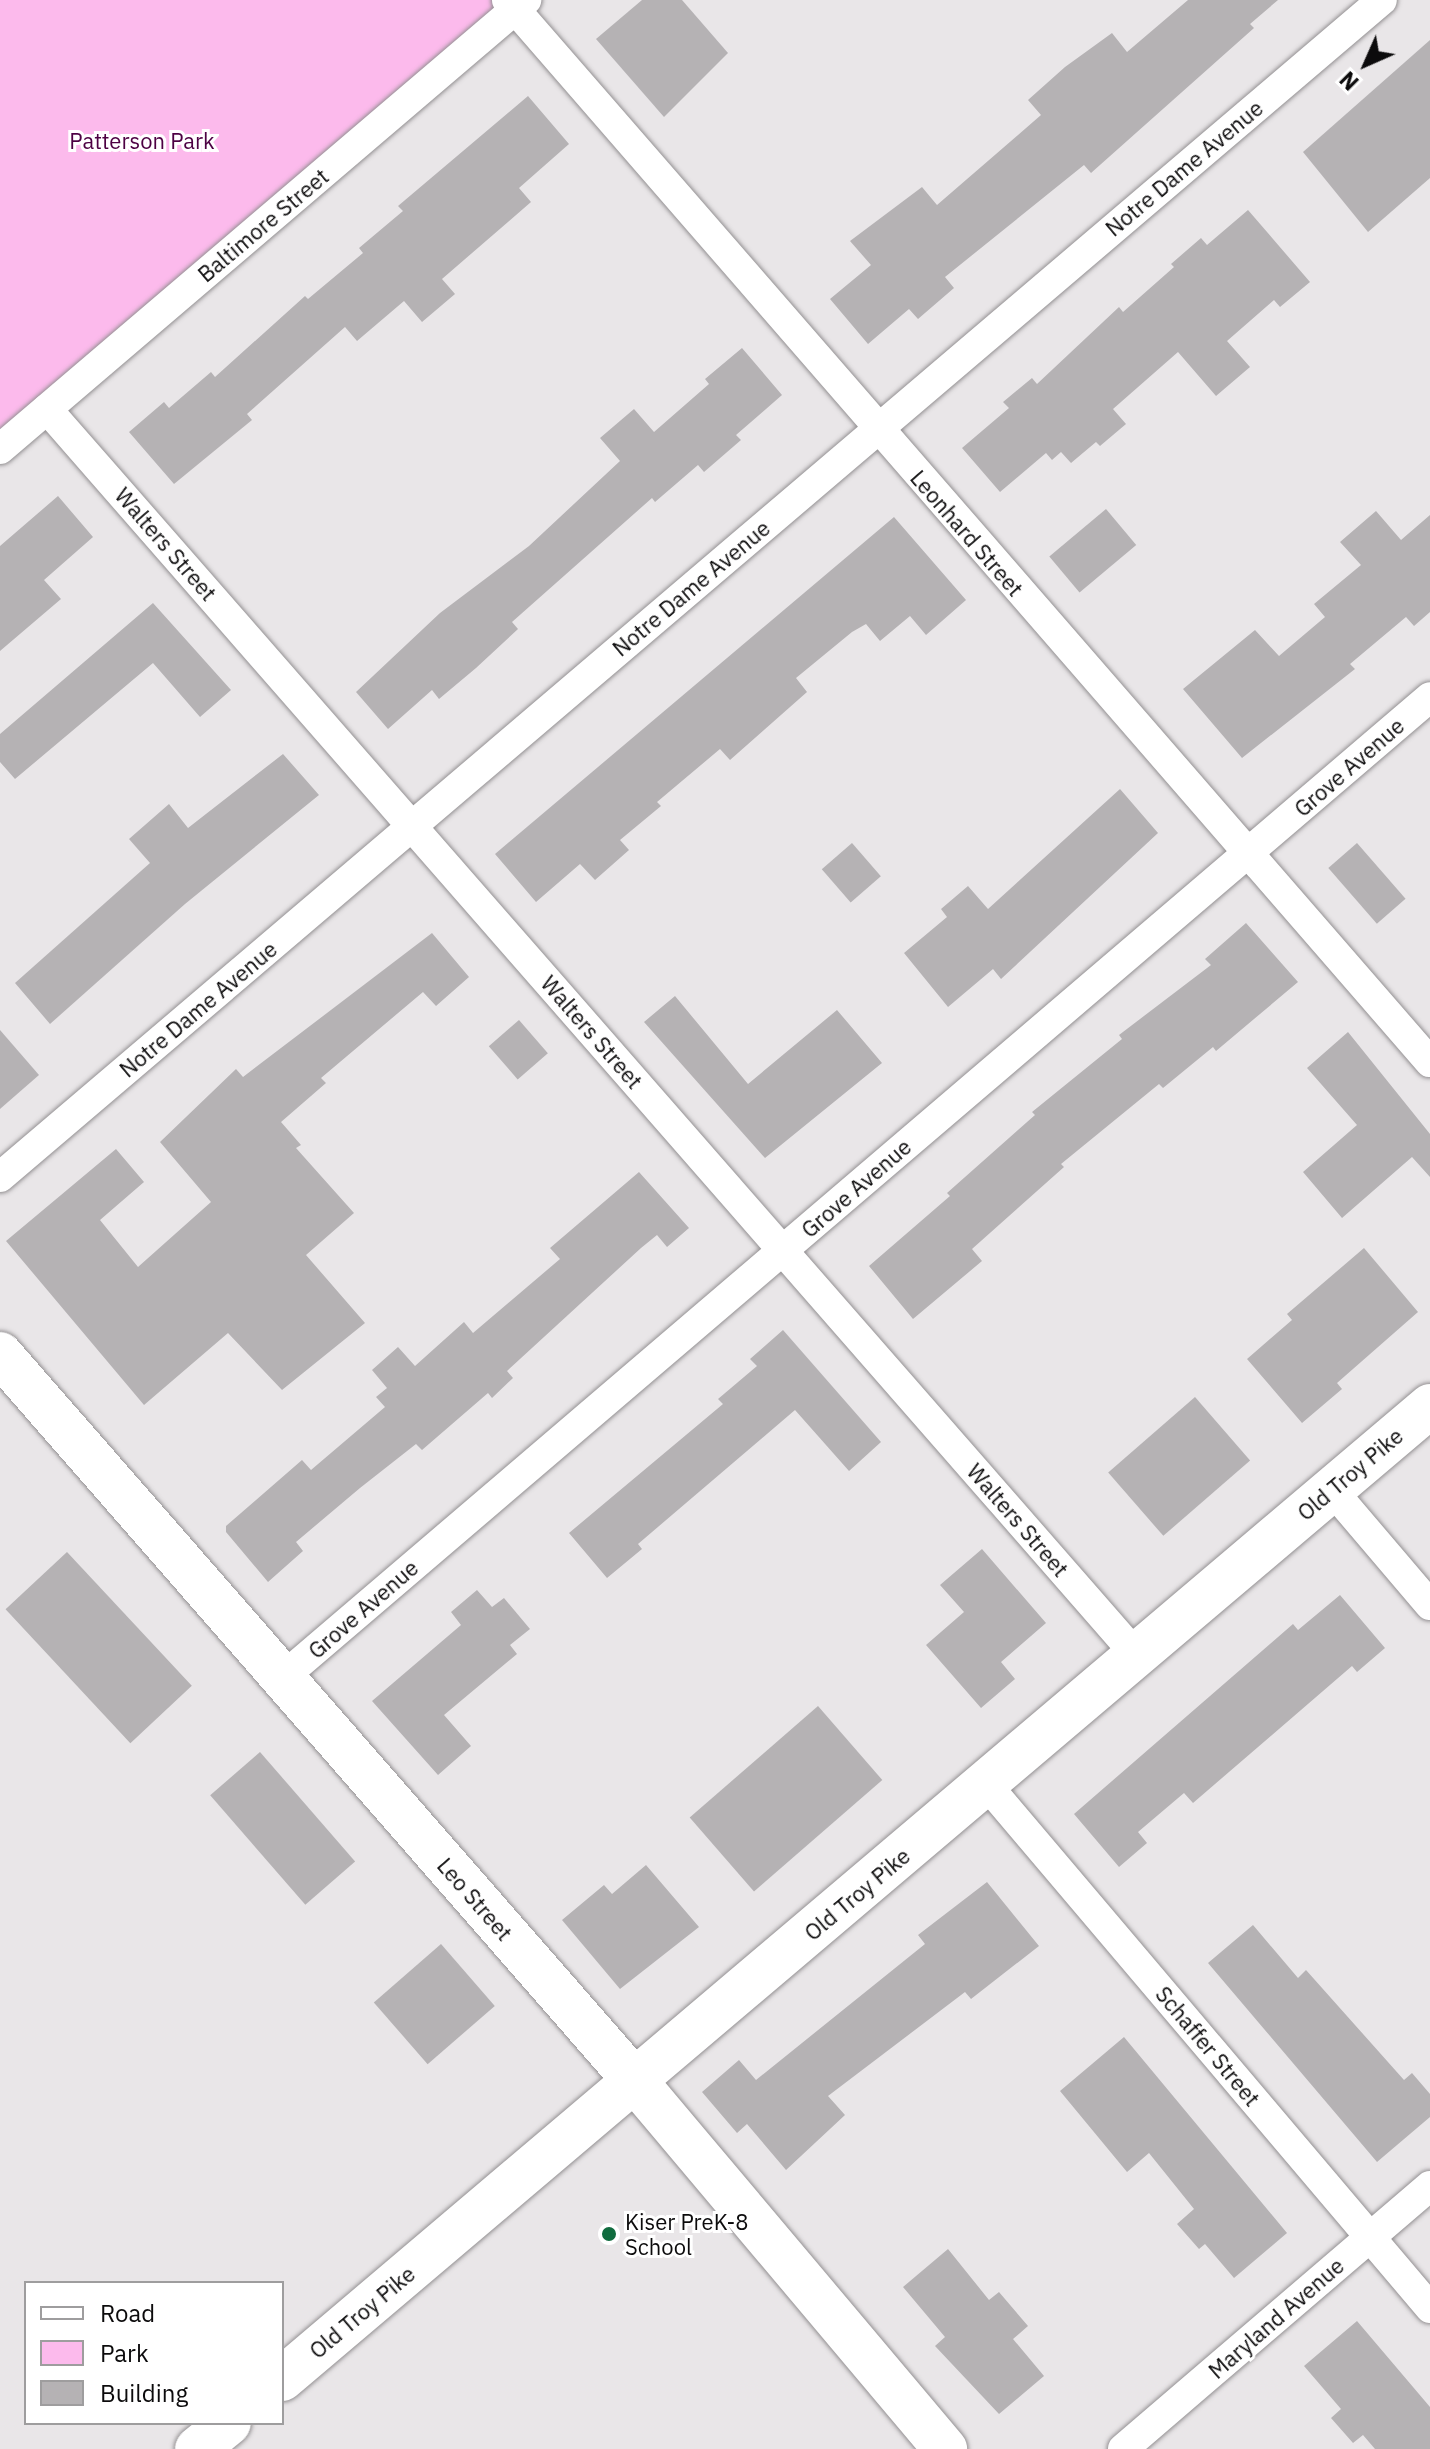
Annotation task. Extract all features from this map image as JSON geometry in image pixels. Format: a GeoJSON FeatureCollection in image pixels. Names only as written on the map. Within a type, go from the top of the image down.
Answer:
{"type":"FeatureCollection","features":[{"type":"Feature","properties":{"kind":"main road","name":"Leo Street"},"geometry":{"type":"LineString","coordinates":[[0,1354],[636,2082],[945,2449]]}},
{"type":"Feature","properties":{"kind":"main road","name":"Old Troy Pike"},"geometry":{"type":"LineString","coordinates":[[284,2377],[1430,1406]]}},
{"type":"Feature","properties":{"kind":"main road"},"geometry":{"type":"LineString","coordinates":[[197,2449],[227,2425]]}},
{"type":"Feature","properties":{"kind":"street","name":"Notre Dame Avenue"},"geometry":{"type":"LineString","coordinates":[[0,1177],[1382,0]]}},
{"type":"Feature","properties":{"kind":"street","name":"Leonhard Street"},"geometry":{"type":"LineString","coordinates":[[516,3],[877,430],[1430,1062]]}},
{"type":"Feature","properties":{"kind":"street","name":"Baltimore Street"},"geometry":{"type":"LineString","coordinates":[[0,449],[516,3]]}},
{"type":"Feature","properties":{"kind":"street","name":"Walters Street"},"geometry":{"type":"LineString","coordinates":[[47,409],[1137,1656]]}},
{"type":"Feature","properties":{"kind":"street","name":"Grove Avenue"},"geometry":{"type":"LineString","coordinates":[[282,1678],[1430,697]]}},
{"type":"Feature","properties":{"kind":"street"},"geometry":{"type":"LineString","coordinates":[[1332,1490],[1430,1605]]}},
{"type":"Feature","properties":{"kind":"street","name":"Schaffer Street"},"geometry":{"type":"LineString","coordinates":[[986,1784],[1430,2308]]}},
{"type":"Feature","properties":{"kind":"street","name":"Maryland Avenue"},"geometry":{"type":"LineString","coordinates":[[1123,2449],[1430,2186]]}},
{"type":"Feature","properties":{"kind":"green space","name":"Patterson Park"},"geometry":{"type":"Polygon","coordinates":[[[0,0],[507,0],[0,449],[0,0]]]}},
{"type":"Feature","properties":{"kind":"building"},"geometry":{"type":"Polygon","coordinates":[[[642,0],[682,0],[728,53],[664,117],[596,39],[642,0]]]}},
{"type":"Feature","properties":{"kind":"building"},"geometry":{"type":"Polygon","coordinates":[[[1188,0],[1278,0],[1250,24],[1254,28],[1091,173],[1084,165],[945,277],[954,288],[918,319],[909,309],[868,344],[830,299],[871,265],[850,241],[922,187],[937,205],[1041,115],[1028,100],[1065,67],[1112,33],[1127,52],[1188,0]]]}},
{"type":"Feature","properties":{"kind":"building"},"geometry":{"type":"Polygon","coordinates":[[[1430,40],[1430,178],[1368,232],[1303,152],[1430,40]]]}},
{"type":"Feature","properties":{"kind":"building"},"geometry":{"type":"Polygon","coordinates":[[[528,96],[569,144],[519,188],[531,202],[442,279],[455,294],[422,322],[404,301],[357,341],[345,327],[247,414],[252,420],[174,484],[129,432],[164,402],[169,408],[211,372],[215,377],[305,296],[308,299],[363,253],[359,248],[403,211],[398,206],[528,96]]]}},
{"type":"Feature","properties":{"kind":"building"},"geometry":{"type":"Polygon","coordinates":[[[1248,210],[1310,282],[1280,307],[1274,300],[1227,341],[1250,367],[1216,396],[1178,352],[1113,409],[1126,424],[1100,446],[1096,442],[1071,463],[1061,452],[1052,460],[1046,453],[1000,492],[962,448],[1009,408],[1003,402],[1032,378],[1037,384],[1119,307],[1123,312],[1174,267],[1171,264],[1201,238],[1207,245],[1248,210]]]}},
{"type":"Feature","properties":{"kind":"building"},"geometry":{"type":"Polygon","coordinates":[[[742,348],[782,395],[736,435],[741,440],[704,472],[698,465],[655,502],[652,498],[512,622],[518,629],[476,668],[439,699],[432,690],[388,729],[356,692],[440,613],[529,546],[620,461],[600,438],[634,409],[654,432],[709,384],[705,379],[742,348]]]}},
{"type":"Feature","properties":{"kind":"building"},"geometry":{"type":"Polygon","coordinates":[[[58,496],[93,537],[44,580],[61,599],[0,651],[0,546],[58,496]]]}},
{"type":"Feature","properties":{"kind":"building"},"geometry":{"type":"Polygon","coordinates":[[[1106,509],[1136,545],[1080,593],[1049,557],[1106,509]]]}},
{"type":"Feature","properties":{"kind":"building"},"geometry":{"type":"Polygon","coordinates":[[[1376,511],[1401,540],[1430,515],[1430,612],[1414,626],[1406,617],[1350,664],[1355,669],[1242,758],[1183,689],[1255,630],[1279,656],[1325,617],[1314,604],[1361,565],[1340,542],[1376,511]]]}},
{"type":"Feature","properties":{"kind":"building"},"geometry":{"type":"Polygon","coordinates":[[[894,517],[966,600],[926,635],[910,616],[880,641],[866,624],[852,632],[796,678],[807,692],[730,760],[720,749],[657,802],[661,806],[620,840],[629,850],[595,880],[580,864],[536,902],[495,854],[894,517]]]}},
{"type":"Feature","properties":{"kind":"building"},"geometry":{"type":"Polygon","coordinates":[[[153,603],[231,690],[200,717],[153,663],[15,779],[0,762],[0,734],[153,603]]]}},
{"type":"Feature","properties":{"kind":"building"},"geometry":{"type":"Polygon","coordinates":[[[283,754],[319,795],[185,904],[50,1024],[15,983],[150,863],[129,839],[169,804],[188,828],[283,754]]]}},
{"type":"Feature","properties":{"kind":"building"},"geometry":{"type":"Polygon","coordinates":[[[1120,789],[1158,833],[1001,979],[993,969],[948,1007],[904,953],[947,917],[941,909],[968,886],[988,909],[1120,789]]]}},
{"type":"Feature","properties":{"kind":"building"},"geometry":{"type":"Polygon","coordinates":[[[852,843],[881,876],[851,902],[822,869],[852,843]]]}},
{"type":"Feature","properties":{"kind":"building"},"geometry":{"type":"Polygon","coordinates":[[[1357,843],[1406,899],[1377,924],[1328,868],[1357,843]]]}},
{"type":"Feature","properties":{"kind":"building"},"geometry":{"type":"Polygon","coordinates":[[[1246,923],[1298,982],[1216,1051],[1213,1047],[1163,1088],[1159,1084],[1061,1164],[1064,1167],[972,1249],[982,1261],[913,1319],[869,1266],[950,1196],[947,1193],[1035,1115],[1032,1112],[1122,1039],[1119,1035],[1211,965],[1205,959],[1246,923]]]}},
{"type":"Feature","properties":{"kind":"building"},"geometry":{"type":"Polygon","coordinates":[[[432,933],[469,977],[436,1006],[423,992],[321,1078],[326,1083],[281,1122],[301,1145],[296,1148],[354,1213],[306,1255],[365,1323],[282,1390],[228,1333],[144,1405],[6,1241],[116,1149],[144,1182],[100,1220],[138,1267],[211,1202],[160,1142],[236,1069],[243,1077],[432,933]]]}},
{"type":"Feature","properties":{"kind":"building"},"geometry":{"type":"Polygon","coordinates":[[[675,996],[748,1084],[837,1010],[882,1063],[765,1158],[644,1022],[675,996]]]}},
{"type":"Feature","properties":{"kind":"building"},"geometry":{"type":"Polygon","coordinates":[[[519,1020],[548,1053],[518,1079],[489,1046],[519,1020]]]}},
{"type":"Feature","properties":{"kind":"building"},"geometry":{"type":"Polygon","coordinates":[[[0,1030],[39,1075],[0,1109],[0,1030]]]}},
{"type":"Feature","properties":{"kind":"building"},"geometry":{"type":"Polygon","coordinates":[[[1348,1032],[1430,1134],[1430,1177],[1412,1157],[1342,1218],[1303,1172],[1357,1125],[1307,1068],[1348,1032]]]}},
{"type":"Feature","properties":{"kind":"building"},"geometry":{"type":"Polygon","coordinates":[[[639,1172],[689,1228],[667,1247],[657,1235],[641,1248],[507,1371],[513,1378],[492,1398],[488,1393],[422,1450],[416,1444],[360,1488],[296,1542],[303,1551],[268,1582],[226,1532],[226,1526],[302,1460],[311,1470],[385,1407],[376,1397],[387,1388],[372,1370],[398,1347],[415,1366],[464,1322],[473,1333],[560,1259],[550,1248],[639,1172]]]}},
{"type":"Feature","properties":{"kind":"building"},"geometry":{"type":"Polygon","coordinates":[[[1364,1248],[1418,1312],[1337,1383],[1342,1389],[1302,1423],[1247,1359],[1292,1320],[1287,1314],[1364,1248]]]}},
{"type":"Feature","properties":{"kind":"building"},"geometry":{"type":"Polygon","coordinates":[[[783,1330],[881,1442],[849,1471],[795,1410],[638,1544],[642,1549],[607,1578],[569,1533],[723,1404],[718,1399],[757,1366],[750,1359],[783,1330]]]}},
{"type":"Feature","properties":{"kind":"building"},"geometry":{"type":"Polygon","coordinates":[[[1195,1397],[1250,1460],[1163,1536],[1108,1472],[1195,1397]]]}},
{"type":"Feature","properties":{"kind":"building"},"geometry":{"type":"Polygon","coordinates":[[[982,1549],[1046,1623],[1001,1662],[1015,1679],[981,1708],[926,1645],[964,1612],[940,1585],[982,1549]]]}},
{"type":"Feature","properties":{"kind":"building"},"geometry":{"type":"Polygon","coordinates":[[[67,1552],[192,1686],[130,1743],[6,1609],[67,1552]]]}},
{"type":"Feature","properties":{"kind":"building"},"geometry":{"type":"Polygon","coordinates":[[[477,1590],[492,1607],[504,1598],[530,1629],[510,1645],[517,1654],[444,1715],[471,1746],[438,1775],[372,1701],[461,1625],[451,1612],[477,1590]]]}},
{"type":"Feature","properties":{"kind":"building"},"geometry":{"type":"Polygon","coordinates":[[[1340,1595],[1385,1648],[1357,1672],[1352,1666],[1193,1803],[1184,1793],[1138,1832],[1147,1843],[1119,1867],[1074,1814],[1293,1624],[1298,1630],[1340,1595]]]}},
{"type":"Feature","properties":{"kind":"building"},"geometry":{"type":"Polygon","coordinates":[[[818,1706],[882,1780],[754,1891],[690,1818],[818,1706]]]}},
{"type":"Feature","properties":{"kind":"building"},"geometry":{"type":"Polygon","coordinates":[[[260,1752],[355,1861],[305,1905],[210,1795],[260,1752]]]}},
{"type":"Feature","properties":{"kind":"building"},"geometry":{"type":"Polygon","coordinates":[[[646,1865],[699,1927],[620,1989],[562,1920],[604,1885],[612,1894],[646,1865]]]}},
{"type":"Feature","properties":{"kind":"building"},"geometry":{"type":"Polygon","coordinates":[[[987,1882],[1039,1946],[971,1999],[965,1992],[828,2096],[845,2115],[786,2170],[747,2124],[737,2133],[702,2092],[739,2060],[756,2080],[925,1944],[918,1935],[987,1882]]]}},
{"type":"Feature","properties":{"kind":"building"},"geometry":{"type":"Polygon","coordinates":[[[1253,1925],[1298,1978],[1306,1970],[1404,2080],[1412,2073],[1430,2094],[1430,2117],[1377,2162],[1208,1963],[1253,1925]]]}},
{"type":"Feature","properties":{"kind":"building"},"geometry":{"type":"Polygon","coordinates":[[[441,1944],[495,2006],[428,2064],[374,2002],[441,1944]]]}},
{"type":"Feature","properties":{"kind":"building"},"geometry":{"type":"Polygon","coordinates":[[[1124,2037],[1287,2233],[1234,2278],[1205,2244],[1199,2249],[1177,2224],[1194,2209],[1149,2153],[1127,2172],[1060,2091],[1124,2037]]]}},
{"type":"Feature","properties":{"kind":"building"},"geometry":{"type":"Polygon","coordinates":[[[948,2249],[989,2300],[999,2292],[1028,2326],[1013,2339],[1044,2376],[999,2414],[935,2346],[945,2337],[903,2287],[948,2249]]]}},
{"type":"Feature","properties":{"kind":"building"},"geometry":{"type":"Polygon","coordinates":[[[1357,2321],[1430,2407],[1430,2449],[1375,2449],[1363,2435],[1353,2443],[1331,2418],[1341,2409],[1304,2366],[1357,2321]]]}},
{"type":"Feature","properties":{"kind":"place","name":"Kiser PreK-8 School"},"geometry":{"type":"Point","coordinates":[609,2234]}}]}
